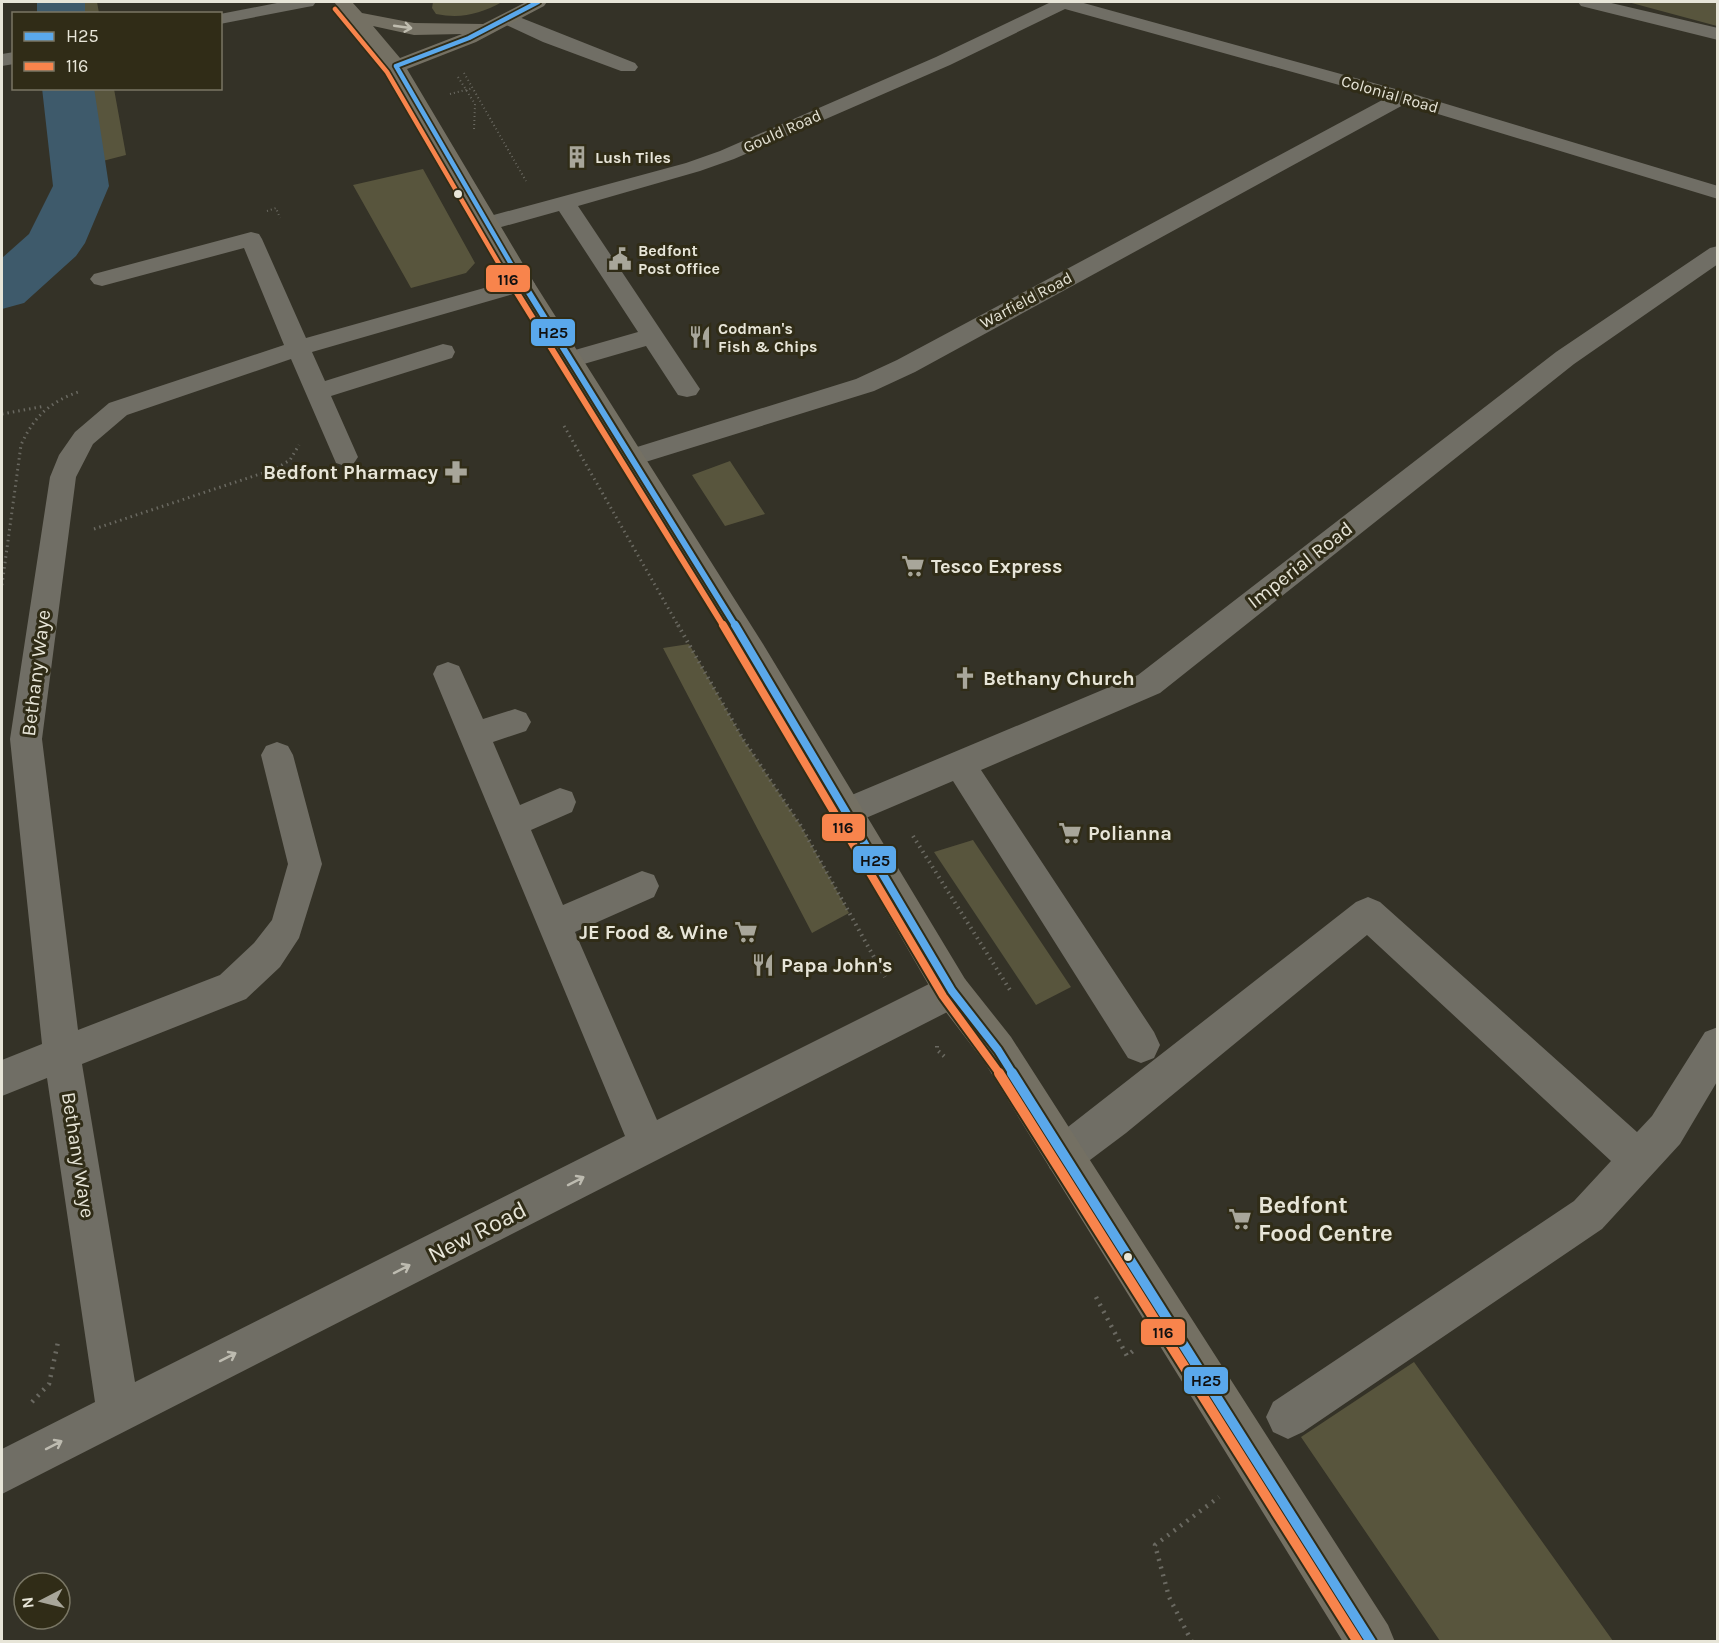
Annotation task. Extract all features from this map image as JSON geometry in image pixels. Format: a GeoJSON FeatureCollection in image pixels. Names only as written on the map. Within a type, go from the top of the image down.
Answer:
{"type":"FeatureCollection","features":[{"type":"Feature","properties":{"kind":"main road"},"geometry":{"type":"LineString","coordinates":[[343,2],[396,66],[523,284],[757,660],[952,991],[998,1050],[1371,1641]]}},
{"type":"Feature","properties":{"kind":"main road"},"geometry":{"type":"LineString","coordinates":[[396,66],[452,46],[509,19],[538,2]]}},
{"type":"Feature","properties":{"kind":"main road"},"geometry":{"type":"LineString","coordinates":[[356,17],[414,29],[491,28]]}},
{"type":"Feature","properties":{"kind":"street"},"geometry":{"type":"LineString","coordinates":[[222,19],[307,2]]}},
{"type":"Feature","properties":{"kind":"street","name":"Colonial Road"},"geometry":{"type":"LineString","coordinates":[[1062,2],[1403,97],[1718,193]]}},
{"type":"Feature","properties":{"kind":"street","name":"Gould Road"},"geometry":{"type":"LineString","coordinates":[[487,224],[693,167],[727,155],[943,61],[1062,2]]}},
{"type":"Feature","properties":{"kind":"street"},"geometry":{"type":"LineString","coordinates":[[1587,2],[1718,34]]}},
{"type":"Feature","properties":{"kind":"street"},"geometry":{"type":"LineString","coordinates":[[509,19],[550,38],[628,67]]}},
{"type":"Feature","properties":{"kind":"street","name":"Warfield Road"},"geometry":{"type":"LineString","coordinates":[[630,458],[865,385],[906,366],[1403,97]]}},
{"type":"Feature","properties":{"kind":"street"},"geometry":{"type":"LineString","coordinates":[[565,203],[687,389]]}},
{"type":"Feature","properties":{"kind":"street"},"geometry":{"type":"LineString","coordinates":[[102,279],[252,239],[345,457]]}},
{"type":"Feature","properties":{"kind":"street","name":"Imperial Road"},"geometry":{"type":"LineString","coordinates":[[847,812],[1149,684],[1565,358],[1718,254]]}},
{"type":"Feature","properties":{"kind":"street","name":"Bethany Waye"},"geometry":{"type":"LineString","coordinates":[[118,1413],[14,743],[63,477],[72,453],[92,426],[118,409],[299,348],[523,284]]}},
{"type":"Feature","properties":{"kind":"street"},"geometry":{"type":"LineString","coordinates":[[570,360],[652,336]]}},
{"type":"Feature","properties":{"kind":"street"},"geometry":{"type":"LineString","coordinates":[[317,392],[444,352]]}},
{"type":"Feature","properties":{"kind":"street"},"geometry":{"type":"LineString","coordinates":[[448,674],[648,1145]]}},
{"type":"Feature","properties":{"kind":"street"},"geometry":{"type":"LineString","coordinates":[[474,735],[515,722]]}},
{"type":"Feature","properties":{"kind":"street"},"geometry":{"type":"LineString","coordinates":[[2,1078],[232,987],[267,955],[287,927],[305,864],[278,755]]}},
{"type":"Feature","properties":{"kind":"street"},"geometry":{"type":"LineString","coordinates":[[960,765],[1141,1045]]}},
{"type":"Feature","properties":{"kind":"street"},"geometry":{"type":"LineString","coordinates":[[512,823],[560,802]]}},
{"type":"Feature","properties":{"kind":"street"},"geometry":{"type":"LineString","coordinates":[[555,925],[642,886]]}},
{"type":"Feature","properties":{"kind":"street"},"geometry":{"type":"LineString","coordinates":[[1064,1155],[1368,913],[1639,1160]]}},
{"type":"Feature","properties":{"kind":"street","name":"New Road"},"geometry":{"type":"LineString","coordinates":[[2,1472],[952,991]]}},
{"type":"Feature","properties":{"kind":"street"},"geometry":{"type":"LineString","coordinates":[[1288,1416],[1588,1215],[1666,1130],[1718,1045]]}},
{"type":"Feature","properties":{"kind":"path"},"geometry":{"type":"LineString","coordinates":[[464,72],[531,190]]}},
{"type":"Feature","properties":{"kind":"path"},"geometry":{"type":"LineString","coordinates":[[444,95],[473,88]]}},
{"type":"Feature","properties":{"kind":"path"},"geometry":{"type":"LineString","coordinates":[[2,414],[47,406]]}},
{"type":"Feature","properties":{"kind":"path"},"geometry":{"type":"LineString","coordinates":[[562,423],[743,739],[801,826],[889,982]]}},
{"type":"Feature","properties":{"kind":"path"},"geometry":{"type":"LineString","coordinates":[[87,531],[275,469],[288,463],[296,455],[300,442]]}},
{"type":"Feature","properties":{"kind":"path"},"geometry":{"type":"LineString","coordinates":[[907,828],[1014,996]]}},
{"type":"Feature","properties":{"kind":"path"},"geometry":{"type":"LineString","coordinates":[[1192,1641],[1169,1597],[1155,1545],[1219,1497]]}},
{"type":"Feature","properties":{"kind":"shaded area"},"geometry":{"type":"Polygon","coordinates":[[[71,2],[97,2],[99,12],[71,12],[71,2]]]}},
{"type":"Feature","properties":{"kind":"shaded area"},"geometry":{"type":"Polygon","coordinates":[[[433,2],[502,2],[486,10],[454,16],[436,14],[432,8],[433,2]]]}},
{"type":"Feature","properties":{"kind":"shaded area"},"geometry":{"type":"Polygon","coordinates":[[[1628,2],[1717,2],[1717,26],[1628,2]]]}},
{"type":"Feature","properties":{"kind":"shaded area"},"geometry":{"type":"Polygon","coordinates":[[[80,90],[114,90],[126,155],[91,164],[80,90]]]}},
{"type":"Feature","properties":{"kind":"shaded area"},"geometry":{"type":"Polygon","coordinates":[[[423,169],[475,263],[466,273],[411,288],[353,185],[423,169]]]}},
{"type":"Feature","properties":{"kind":"shaded area"},"geometry":{"type":"Polygon","coordinates":[[[730,461],[765,514],[725,526],[692,475],[730,461]]]}},
{"type":"Feature","properties":{"kind":"shaded area"},"geometry":{"type":"Polygon","coordinates":[[[689,644],[743,739],[801,826],[849,913],[812,933],[663,648],[689,644]]]}},
{"type":"Feature","properties":{"kind":"shaded area"},"geometry":{"type":"Polygon","coordinates":[[[973,840],[1071,987],[1036,1005],[934,852],[973,840]]]}},
{"type":"Feature","properties":{"kind":"shaded area"},"geometry":{"type":"Polygon","coordinates":[[[1414,1362],[1613,1641],[1440,1641],[1301,1437],[1414,1362]]]}},
{"type":"Feature","properties":{"kind":"waterway"},"geometry":{"type":"LineString","coordinates":[[61,2],[61,12]]}},
{"type":"Feature","properties":{"kind":"waterway"},"geometry":{"type":"LineString","coordinates":[[2,290],[55,243],[81,186],[68,90]]}},
{"type":"Feature","properties":{"kind":"transit line","name":"H25"},"geometry":{"type":"LineString","coordinates":[[396,66],[469,38],[538,2]]}},
{"type":"Feature","properties":{"kind":"transit line","name":"116"},"geometry":{"type":"LineString","coordinates":[[335,9],[387,72],[514,289],[743,657],[943,996],[989,1056],[1358,1642]]}},
{"type":"Feature","properties":{"kind":"transit line","name":"H25"},"geometry":{"type":"LineString","coordinates":[[396,66],[523,284],[752,652],[952,991],[998,1050],[1371,1642]]}},
{"type":"Feature","properties":{"kind":"place","name":"Lush Tiles"},"geometry":{"type":"Point","coordinates":[577,157]}},
{"type":"Feature","properties":{"kind":"place","name":"Bedfont Post Office"},"geometry":{"type":"Point","coordinates":[620,259]}},
{"type":"Feature","properties":{"kind":"place","name":"Codman's Fish & Chips"},"geometry":{"type":"Point","coordinates":[700,337]}},
{"type":"Feature","properties":{"kind":"place","name":"Bedfont Pharmacy"},"geometry":{"type":"Point","coordinates":[456,472]}},
{"type":"Feature","properties":{"kind":"place","name":"Tesco Express"},"geometry":{"type":"Point","coordinates":[913,566]}},
{"type":"Feature","properties":{"kind":"place","name":"Bethany Church"},"geometry":{"type":"Point","coordinates":[965,678]}},
{"type":"Feature","properties":{"kind":"place","name":"Polianna"},"geometry":{"type":"Point","coordinates":[1070,833]}},
{"type":"Feature","properties":{"kind":"place","name":"JE Food & Wine"},"geometry":{"type":"Point","coordinates":[746,932]}},
{"type":"Feature","properties":{"kind":"place","name":"Papa John's"},"geometry":{"type":"Point","coordinates":[763,965]}},
{"type":"Feature","properties":{"kind":"place","name":"Bedfont Food Centre"},"geometry":{"type":"Point","coordinates":[1240,1219]}}]}
